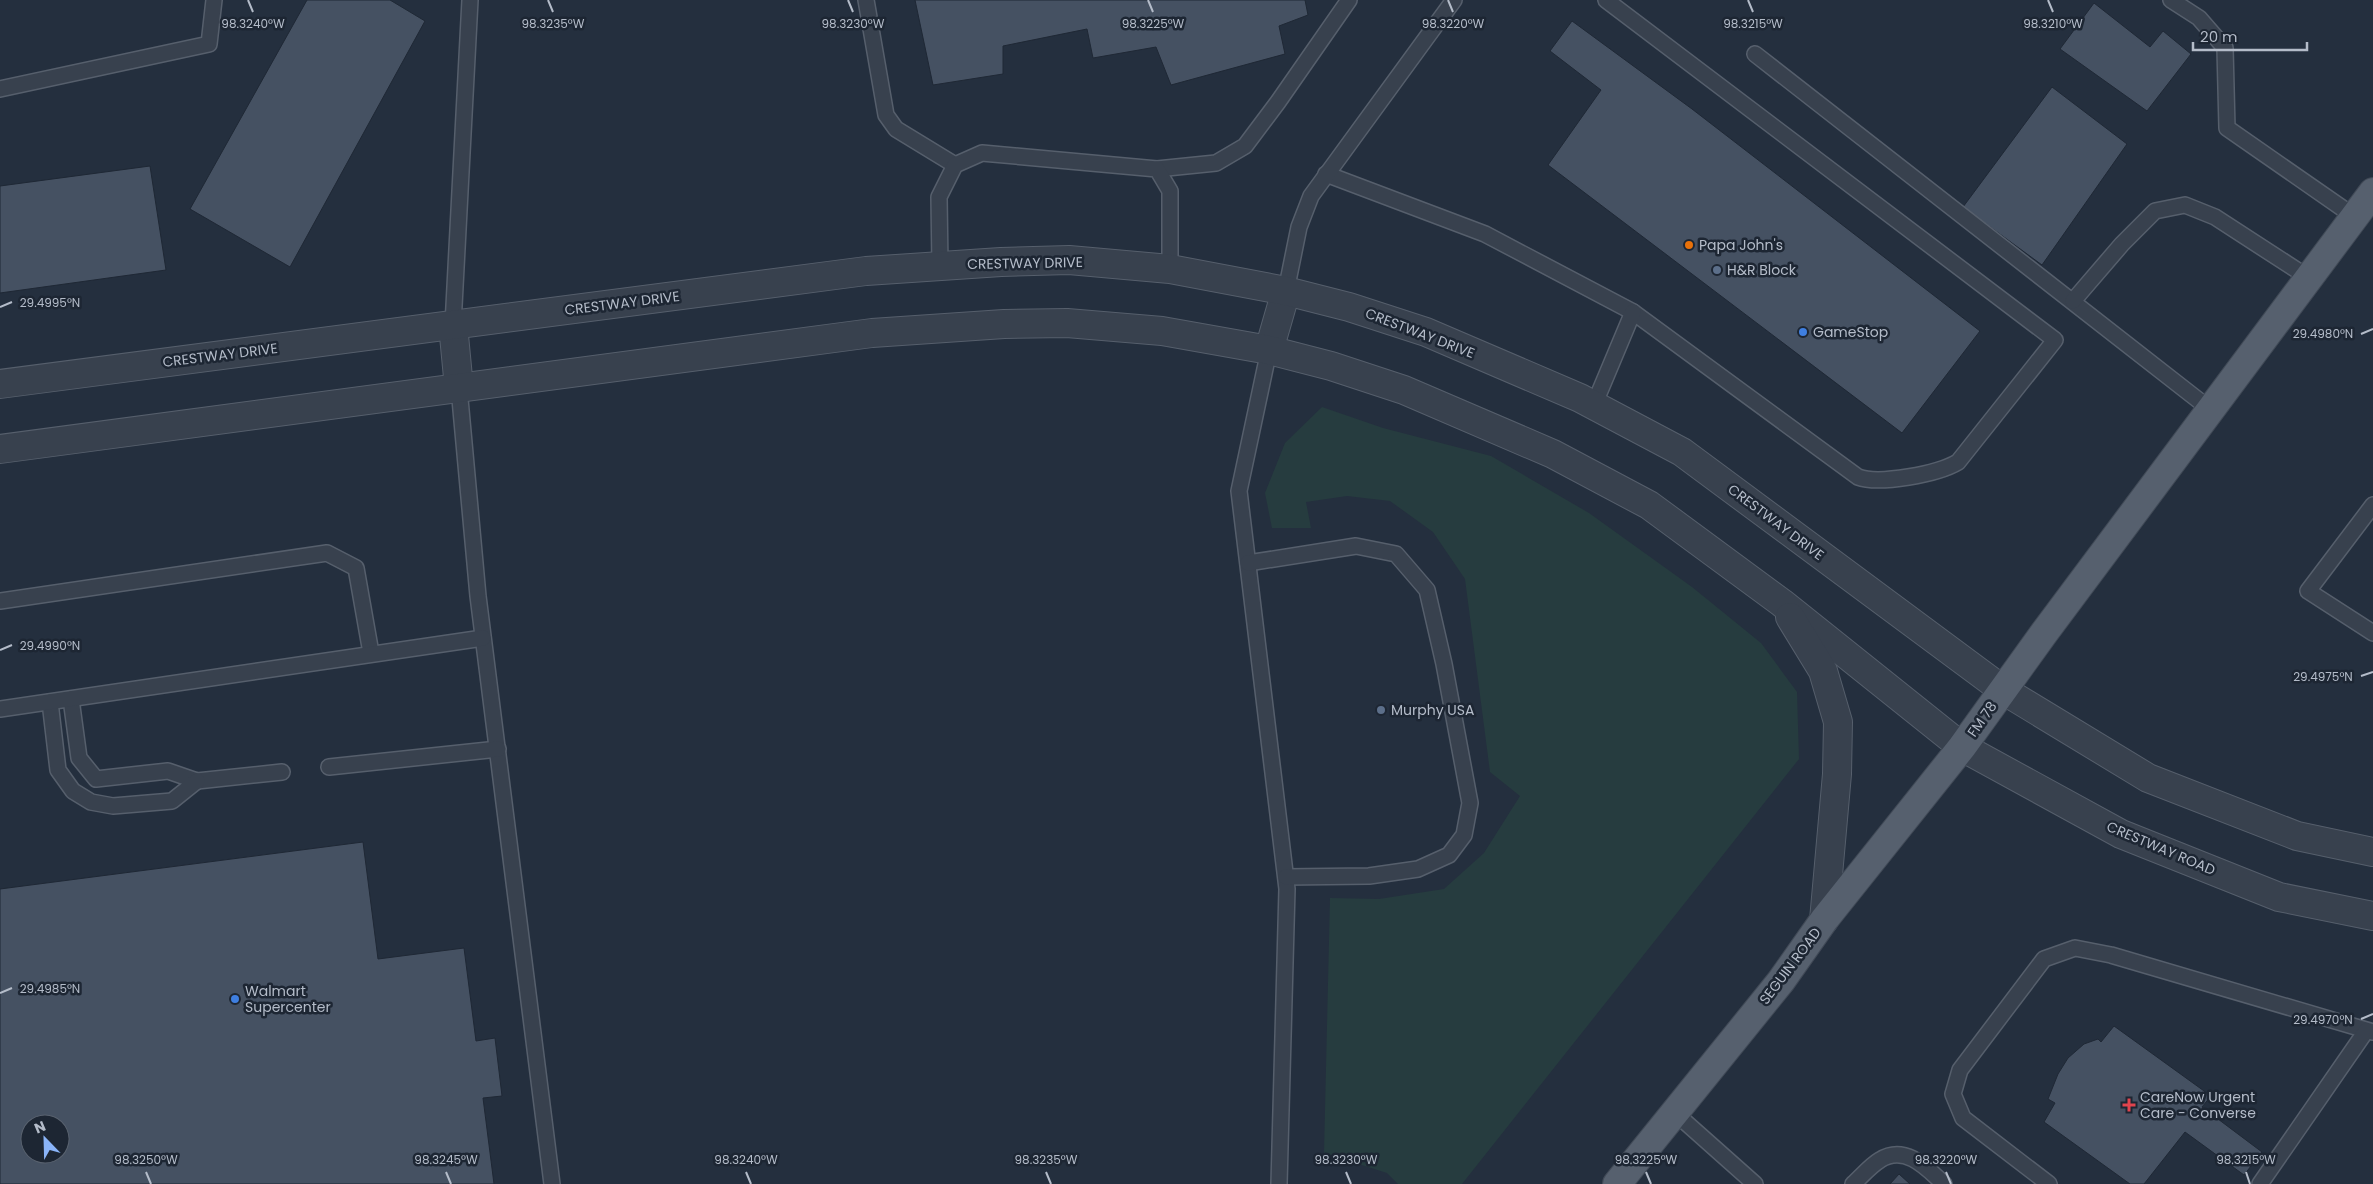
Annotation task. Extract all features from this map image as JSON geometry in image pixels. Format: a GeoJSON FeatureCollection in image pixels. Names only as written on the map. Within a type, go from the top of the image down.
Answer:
{"type":"FeatureCollection","features":[{"type":"Feature","properties":{"kind":"main road","name":"FM 78"},"geometry":{"type":"LineString","coordinates":[[1962,747],[2002,690],[2373,192]]}},
{"type":"Feature","properties":{"kind":"main road","name":"SEGUIN ROAD"},"geometry":{"type":"LineString","coordinates":[[1617,1184],[1781,981],[1824,920],[1962,747]]}},
{"type":"Feature","properties":{"kind":"street","name":"CRESTWAY DRIVE"},"geometry":{"type":"LineString","coordinates":[[0,384],[866,271],[1069,260],[1170,270],[1286,291],[1349,307],[1426,332],[1594,405],[1682,452],[2002,690]]}},
{"type":"Feature","properties":{"kind":"street"},"geometry":{"type":"LineString","coordinates":[[1269,350],[1286,291]]}},
{"type":"Feature","properties":{"kind":"street"},"geometry":{"type":"LineString","coordinates":[[0,449],[872,333],[1004,324],[1067,323],[1162,331],[1269,350],[1331,366],[1404,390],[1553,454],[1649,505],[1782,603],[1962,747]]}},
{"type":"Feature","properties":{"kind":"street"},"geometry":{"type":"LineString","coordinates":[[453,325],[460,388]]}},
{"type":"Feature","properties":{"kind":"street"},"geometry":{"type":"LineString","coordinates":[[1782,603],[1823,671],[1838,722],[1837,774],[1824,920]]}},
{"type":"Feature","properties":{"kind":"street"},"geometry":{"type":"LineString","coordinates":[[2002,690],[2148,778],[2297,836],[2373,852]]}},
{"type":"Feature","properties":{"kind":"street","name":"CRESTWAY ROAD"},"geometry":{"type":"LineString","coordinates":[[1962,747],[2121,834],[2279,897],[2373,916]]}},
{"type":"Feature","properties":{"kind":"lane"},"geometry":{"type":"LineString","coordinates":[[0,89],[209,44],[214,0]]}},
{"type":"Feature","properties":{"kind":"lane"},"geometry":{"type":"LineString","coordinates":[[453,325],[470,0]]}},
{"type":"Feature","properties":{"kind":"lane"},"geometry":{"type":"LineString","coordinates":[[866,0],[886,115],[896,129],[955,165]]}},
{"type":"Feature","properties":{"kind":"lane"},"geometry":{"type":"LineString","coordinates":[[940,266],[940,197],[955,165],[982,153],[1157,169],[1216,163],[1245,146],[1350,0]]}},
{"type":"Feature","properties":{"kind":"lane"},"geometry":{"type":"LineString","coordinates":[[1286,291],[1304,212],[1311,196],[1454,0]]}},
{"type":"Feature","properties":{"kind":"lane"},"geometry":{"type":"LineString","coordinates":[[1326,174],[1485,234],[1633,312],[1858,477],[1874,481],[1941,471],[1958,462],[2056,340],[1606,0]]}},
{"type":"Feature","properties":{"kind":"lane"},"geometry":{"type":"LineString","coordinates":[[2171,0],[2199,18],[2225,48],[2227,128],[2355,217]]}},
{"type":"Feature","properties":{"kind":"lane"},"geometry":{"type":"LineString","coordinates":[[1755,54],[2211,410]]}},
{"type":"Feature","properties":{"kind":"lane"},"geometry":{"type":"LineString","coordinates":[[1157,169],[1170,191],[1170,270]]}},
{"type":"Feature","properties":{"kind":"lane"},"geometry":{"type":"LineString","coordinates":[[2072,301],[2122,244],[2155,211],[2185,205],[2215,217],[2309,278]]}},
{"type":"Feature","properties":{"kind":"lane"},"geometry":{"type":"LineString","coordinates":[[1594,405],[1633,312]]}},
{"type":"Feature","properties":{"kind":"lane"},"geometry":{"type":"LineString","coordinates":[[1269,350],[1239,491],[1286,877],[1279,1184]]}},
{"type":"Feature","properties":{"kind":"lane"},"geometry":{"type":"LineString","coordinates":[[460,388],[483,638],[552,1184]]}},
{"type":"Feature","properties":{"kind":"lane"},"geometry":{"type":"LineString","coordinates":[[2373,505],[2308,591],[2373,634]]}},
{"type":"Feature","properties":{"kind":"lane"},"geometry":{"type":"LineString","coordinates":[[1248,564],[1356,546],[1396,554],[1427,590],[1444,664],[1470,802],[1464,835],[1449,856],[1418,869],[1368,876],[1286,877]]}},
{"type":"Feature","properties":{"kind":"lane"},"geometry":{"type":"LineString","coordinates":[[0,601],[327,553],[356,568],[370,653]]}},
{"type":"Feature","properties":{"kind":"lane"},"geometry":{"type":"LineString","coordinates":[[0,709],[370,653],[483,638]]}},
{"type":"Feature","properties":{"kind":"lane"},"geometry":{"type":"LineString","coordinates":[[71,699],[79,758],[96,779],[168,772],[197,781],[282,772]]}},
{"type":"Feature","properties":{"kind":"lane"},"geometry":{"type":"LineString","coordinates":[[50,702],[58,770],[72,791],[91,802],[113,806],[172,801],[197,781]]}},
{"type":"Feature","properties":{"kind":"lane"},"geometry":{"type":"LineString","coordinates":[[329,767],[498,749]]}},
{"type":"Feature","properties":{"kind":"lane"},"geometry":{"type":"LineString","coordinates":[[2049,1184],[1964,1118],[1953,1094],[1960,1070],[2044,958],[2075,948],[2112,955],[2369,1032],[2260,1184]]}},
{"type":"Feature","properties":{"kind":"lane"},"geometry":{"type":"LineString","coordinates":[[1674,1112],[1755,1184]]}},
{"type":"Feature","properties":{"kind":"lane"},"geometry":{"type":"LineString","coordinates":[[1853,1184],[1879,1160],[1890,1156],[1905,1156],[1919,1161],[1944,1184]]}},
{"type":"Feature","properties":{"kind":"green space"},"geometry":{"type":"Polygon","coordinates":[[[1322,407],[1383,428],[1491,456],[1589,513],[1692,587],[1761,643],[1797,692],[1799,759],[1462,1184],[1398,1184],[1387,1173],[1324,1153],[1330,898],[1379,899],[1444,889],[1484,853],[1520,796],[1490,772],[1465,579],[1433,532],[1390,501],[1347,496],[1306,502],[1311,528],[1272,528],[1265,493],[1285,443],[1322,407]]]}},
{"type":"Feature","properties":{"kind":"building"},"geometry":{"type":"Polygon","coordinates":[[[307,0],[390,0],[425,21],[290,267],[190,209],[307,0]]]}},
{"type":"Feature","properties":{"kind":"building"},"geometry":{"type":"Polygon","coordinates":[[[915,0],[1305,0],[1308,15],[1279,26],[1285,54],[1171,85],[1156,47],[1093,58],[1087,29],[1003,46],[1003,74],[933,85],[915,0]]]}},
{"type":"Feature","properties":{"kind":"building"},"geometry":{"type":"Polygon","coordinates":[[[2094,3],[2150,47],[2163,31],[2191,54],[2147,111],[2060,49],[2094,3]]]}},
{"type":"Feature","properties":{"kind":"building"},"geometry":{"type":"Polygon","coordinates":[[[1572,21],[1692,109],[1980,331],[1902,433],[1548,165],[1601,90],[1550,51],[1572,21]]]}},
{"type":"Feature","properties":{"kind":"building"},"geometry":{"type":"Polygon","coordinates":[[[2052,87],[2127,144],[2042,265],[1963,207],[2052,87]]]}},
{"type":"Feature","properties":{"kind":"building"},"geometry":{"type":"Polygon","coordinates":[[[150,166],[166,270],[0,293],[0,186],[150,166]]]}},
{"type":"Feature","properties":{"kind":"building","name":"Walmart Supercenter"},"geometry":{"type":"Polygon","coordinates":[[[363,842],[378,959],[464,948],[476,1041],[495,1038],[502,1096],[483,1098],[494,1184],[0,1184],[0,889],[363,842]]]}},
{"type":"Feature","properties":{"kind":"building","name":"CareNow Urgent Care - Converse"},"geometry":{"type":"Polygon","coordinates":[[[2114,1026],[2211,1096],[2202,1107],[2262,1152],[2244,1175],[2185,1132],[2144,1184],[2130,1184],[2044,1122],[2055,1103],[2048,1099],[2058,1074],[2068,1058],[2084,1044],[2098,1039],[2101,1042],[2114,1026]]]}},
{"type":"Feature","properties":{"kind":"building"},"geometry":{"type":"Polygon","coordinates":[[[1899,1174],[1910,1184],[1890,1184],[1899,1174]]]}},
{"type":"Feature","properties":{"kind":"place","name":"Papa John's"},"geometry":{"type":"Point","coordinates":[1689,245]}},
{"type":"Feature","properties":{"kind":"place","name":"H&R Block"},"geometry":{"type":"Point","coordinates":[1717,270]}},
{"type":"Feature","properties":{"kind":"place","name":"GameStop"},"geometry":{"type":"Point","coordinates":[1803,332]}},
{"type":"Feature","properties":{"kind":"place","name":"Murphy USA"},"geometry":{"type":"Point","coordinates":[1381,710]}},
{"type":"Feature","properties":{"kind":"place","name":"Walmart Supercenter"},"geometry":{"type":"Point","coordinates":[235,999]}},
{"type":"Feature","properties":{"kind":"place","name":"CareNow Urgent Care - Converse"},"geometry":{"type":"Point","coordinates":[2129,1105]}}]}
